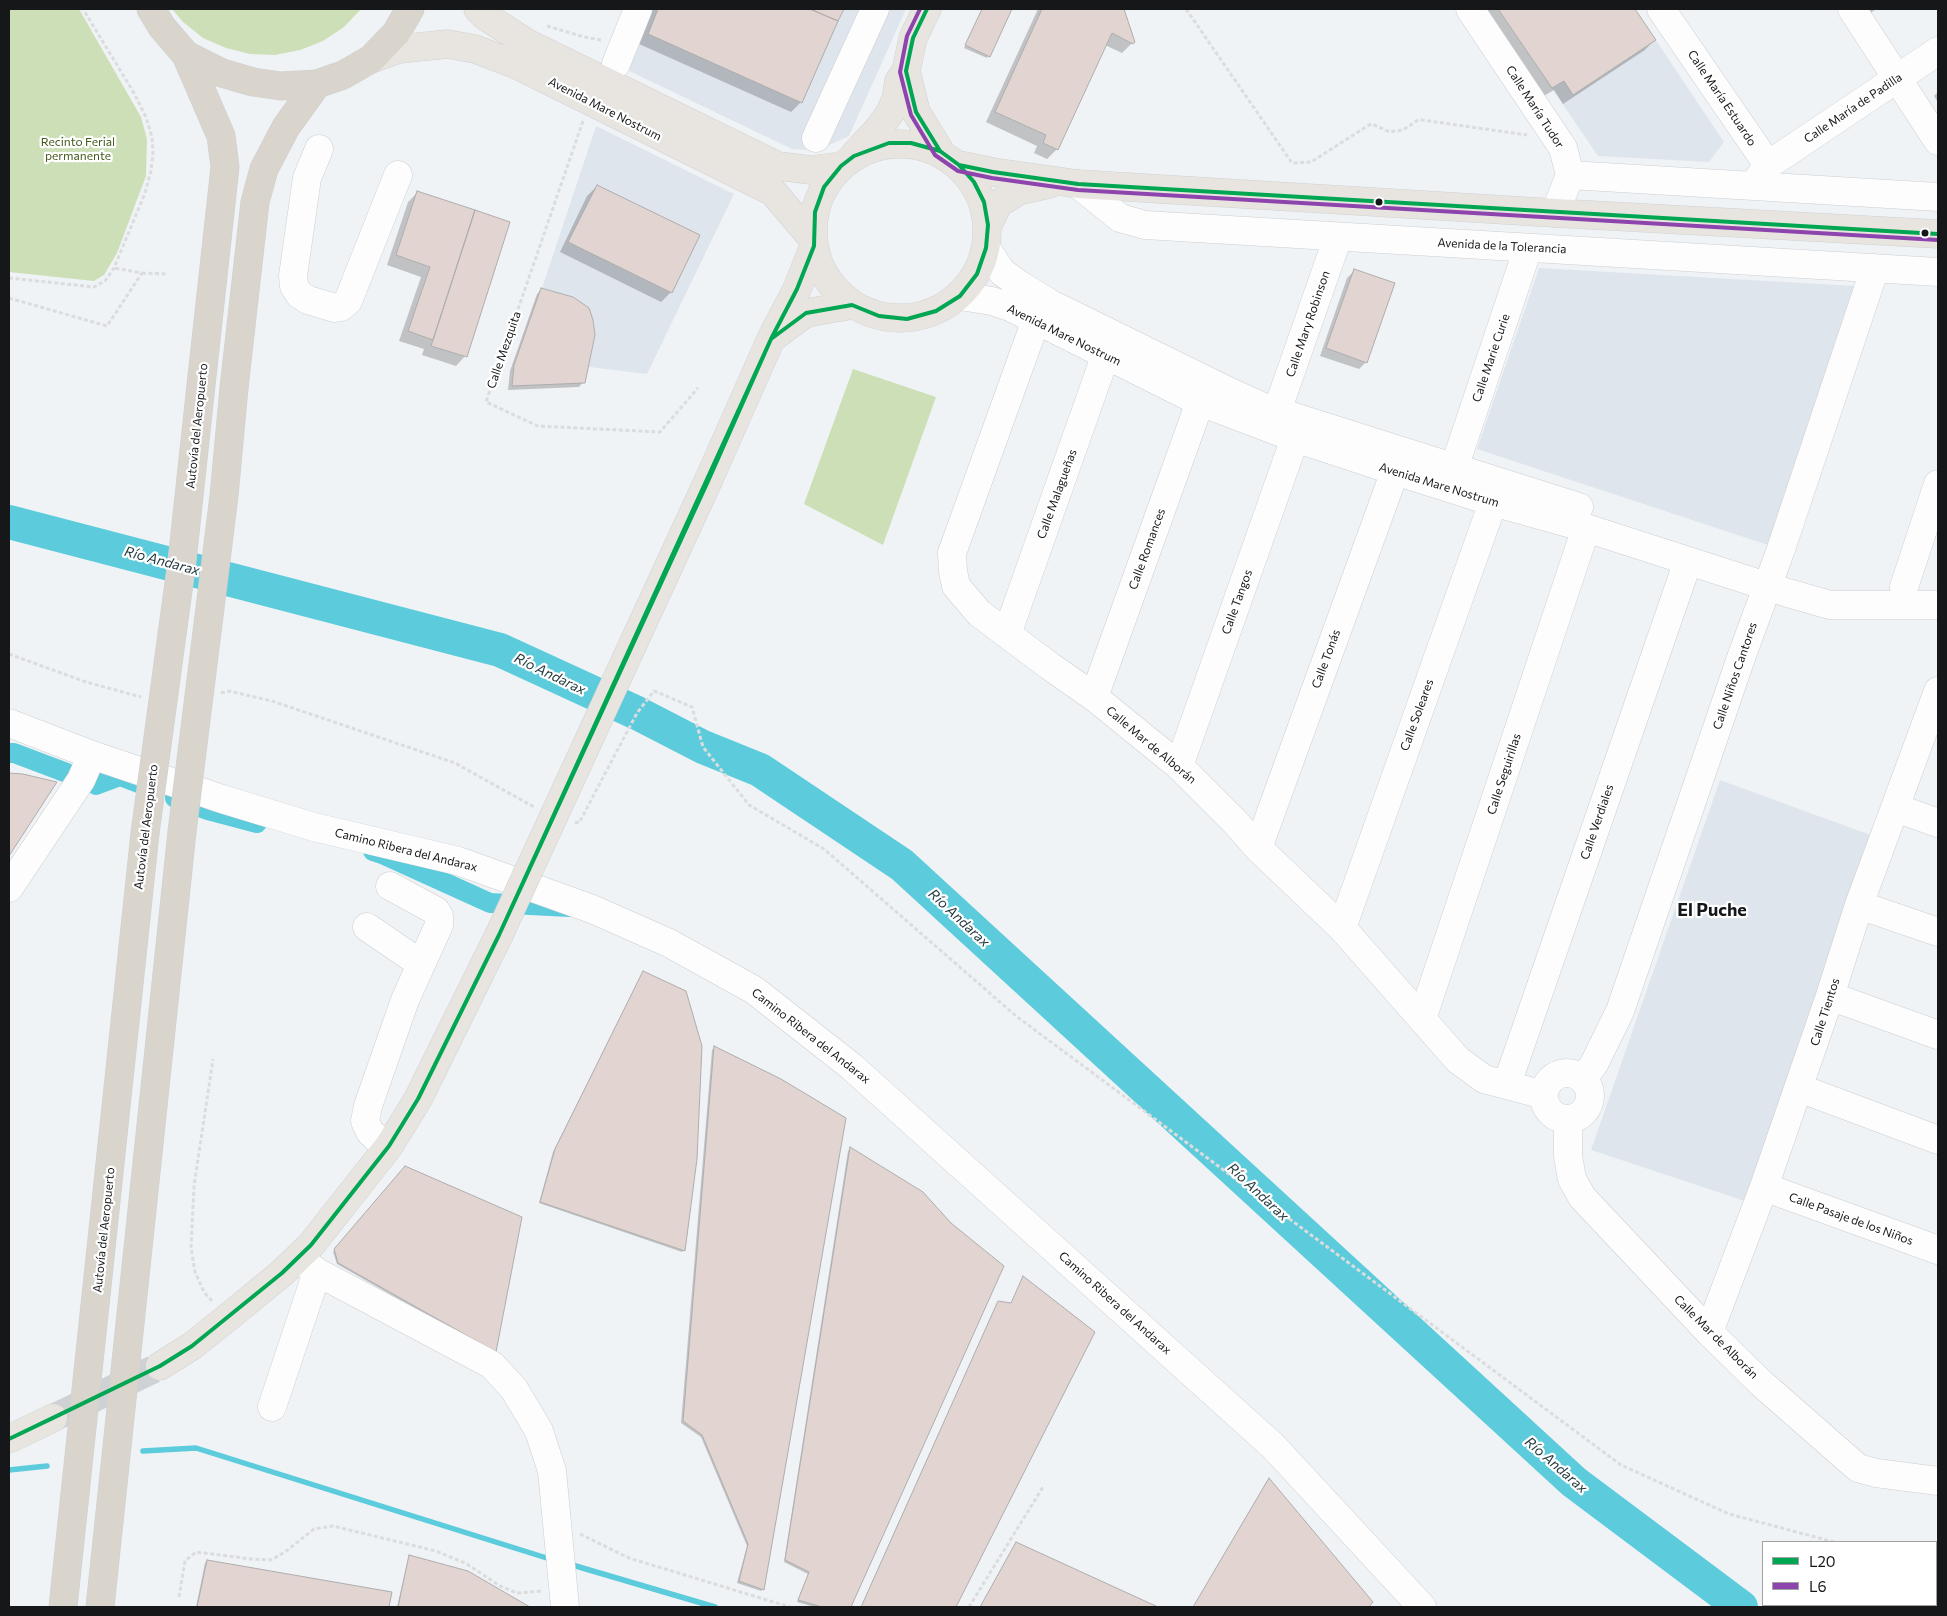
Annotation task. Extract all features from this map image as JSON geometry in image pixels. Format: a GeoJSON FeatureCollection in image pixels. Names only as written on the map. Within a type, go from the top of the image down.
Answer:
{"type":"FeatureCollection","features":[{"type":"Feature","properties":{"kind":"highway"},"geometry":{"type":"LineString","coordinates":[[151,9],[162,27],[186,55],[222,73],[253,82],[281,86],[317,84],[343,75],[371,59],[396,33],[410,9]]}},
{"type":"Feature","properties":{"kind":"highway","name":"Autovía del Aeropuerto"},"geometry":{"type":"LineString","coordinates":[[63,1607],[144,833],[182,561],[225,167],[221,136],[186,55]]}},
{"type":"Feature","properties":{"kind":"highway"},"geometry":{"type":"LineString","coordinates":[[100,1607],[182,832],[224,496],[254,202],[264,169],[286,127],[317,84]]}},
{"type":"Feature","properties":{"kind":"main road","name":"Avenida Mare Nostrum"},"geometry":{"type":"LineString","coordinates":[[478,9],[485,16],[527,42],[778,166],[810,170],[847,162]]}},
{"type":"Feature","properties":{"kind":"main road"},"geometry":{"type":"LineString","coordinates":[[906,71],[916,112],[950,158],[974,182],[984,202],[987,236],[977,274],[960,296],[936,311],[908,319],[878,316],[852,304],[834,289],[821,269],[814,243],[815,212],[824,187],[887,117],[896,99],[900,81],[906,71],[913,38],[926,9]]}},
{"type":"Feature","properties":{"kind":"main road","name":"Avenida Mare Nostrum"},"geometry":{"type":"LineString","coordinates":[[371,59],[400,49],[448,44],[475,49],[517,65],[773,192],[814,243]]}},
{"type":"Feature","properties":{"kind":"main road"},"geometry":{"type":"LineString","coordinates":[[847,162],[864,151],[889,143],[911,143],[950,158]]}},
{"type":"Feature","properties":{"kind":"main road","name":"Avenida de la Tolerancia"},"geometry":{"type":"LineString","coordinates":[[950,158],[1069,183],[1938,234]]}},
{"type":"Feature","properties":{"kind":"main road","name":"Avenida de la Tolerancia"},"geometry":{"type":"LineString","coordinates":[[987,236],[998,204],[1018,191],[1069,183]]}},
{"type":"Feature","properties":{"kind":"main road"},"geometry":{"type":"LineString","coordinates":[[160,1366],[192,1346],[282,1273],[308,1265],[311,1245],[388,1146],[418,1100],[499,935],[709,479],[771,339],[797,289],[814,243]]}},
{"type":"Feature","properties":{"kind":"main road"},"geometry":{"type":"LineString","coordinates":[[771,339],[806,312],[852,304]]}},
{"type":"Feature","properties":{"kind":"main road"},"geometry":{"type":"LineString","coordinates":[[9,1439],[53,1418]]}},
{"type":"Feature","properties":{"kind":"street"},"geometry":{"type":"LineString","coordinates":[[612,52],[638,9]]}},
{"type":"Feature","properties":{"kind":"street"},"geometry":{"type":"LineString","coordinates":[[816,138],[875,9]]}},
{"type":"Feature","properties":{"kind":"street","name":"Calle María Tudor"},"geometry":{"type":"LineString","coordinates":[[1470,9],[1563,148],[1570,175]]}},
{"type":"Feature","properties":{"kind":"street","name":"Calle María Estuardo"},"geometry":{"type":"LineString","coordinates":[[1661,9],[1760,176]]}},
{"type":"Feature","properties":{"kind":"street"},"geometry":{"type":"LineString","coordinates":[[1852,9],[1899,78],[1938,141]]}},
{"type":"Feature","properties":{"kind":"street","name":"Calle María de Padilla"},"geometry":{"type":"LineString","coordinates":[[1760,176],[1938,51]]}},
{"type":"Feature","properties":{"kind":"street"},"geometry":{"type":"LineString","coordinates":[[319,149],[307,178],[293,276],[294,286],[299,294],[308,300],[335,308],[341,308],[348,301],[398,175]]}},
{"type":"Feature","properties":{"kind":"street"},"geometry":{"type":"LineString","coordinates":[[1555,213],[1570,175],[1760,176],[1938,197]]}},
{"type":"Feature","properties":{"kind":"street","name":"Avenida de la Tolerancia"},"geometry":{"type":"LineString","coordinates":[[1069,183],[1120,218],[1145,225],[1938,272]]}},
{"type":"Feature","properties":{"kind":"street","name":"Avenida Mare Nostrum"},"geometry":{"type":"LineString","coordinates":[[987,236],[1002,272],[1020,286],[1050,304],[1230,392],[1277,411],[1454,468],[1770,578],[1830,605],[1938,605]]}},
{"type":"Feature","properties":{"kind":"street","name":"Calle Mary Robinson"},"geometry":{"type":"LineString","coordinates":[[1277,411],[1338,236]]}},
{"type":"Feature","properties":{"kind":"street","name":"Calle Marie Curie"},"geometry":{"type":"LineString","coordinates":[[1454,468],[1528,248]]}},
{"type":"Feature","properties":{"kind":"street","name":"Calle Niños Cantores"},"geometry":{"type":"LineString","coordinates":[[1583,1079],[1594,1064],[1620,1012],[1875,268]]}},
{"type":"Feature","properties":{"kind":"street","name":"Avenida Mare Nostrum"},"geometry":{"type":"LineString","coordinates":[[960,296],[1010,307],[1200,402],[1295,438],[1493,502],[1586,528],[1688,561],[1770,578],[1808,581],[1832,586],[1872,589],[1938,585]]}},
{"type":"Feature","properties":{"kind":"street","name":"Calle Mar de Alborán"},"geometry":{"type":"LineString","coordinates":[[1036,320],[952,553],[956,586],[979,613],[1094,696],[1179,766],[1236,823],[1258,848],[1342,928],[1458,1060],[1484,1078],[1544,1095]]}},
{"type":"Feature","properties":{"kind":"street","name":"Calle Malagueñas"},"geometry":{"type":"LineString","coordinates":[[1007,634],[1106,354]]}},
{"type":"Feature","properties":{"kind":"street","name":"Calle Romances"},"geometry":{"type":"LineString","coordinates":[[1094,696],[1200,402]]}},
{"type":"Feature","properties":{"kind":"street","name":"Calle Tangos"},"geometry":{"type":"LineString","coordinates":[[1179,766],[1295,438]]}},
{"type":"Feature","properties":{"kind":"street","name":"Calle Tonás"},"geometry":{"type":"LineString","coordinates":[[1258,848],[1395,471]]}},
{"type":"Feature","properties":{"kind":"street"},"geometry":{"type":"LineString","coordinates":[[1904,587],[1938,484]]}},
{"type":"Feature","properties":{"kind":"street","name":"Calle Soleares"},"geometry":{"type":"LineString","coordinates":[[1342,928],[1493,502]]}},
{"type":"Feature","properties":{"kind":"street","name":"Calle Seguirillas"},"geometry":{"type":"LineString","coordinates":[[1422,1019],[1586,528]]}},
{"type":"Feature","properties":{"kind":"street","name":"Calle Verdiales"},"geometry":{"type":"LineString","coordinates":[[1507,1084],[1688,561]]}},
{"type":"Feature","properties":{"kind":"street","name":"Calle Tientos"},"geometry":{"type":"LineString","coordinates":[[1709,1332],[1799,1088],[1859,905],[1936,703]]}},
{"type":"Feature","properties":{"kind":"street","name":"Camino Ribera del Andarax"},"geometry":{"type":"LineString","coordinates":[[9,723],[222,799],[314,827],[466,864],[592,909],[669,943],[754,990],[852,1067],[1273,1446],[1422,1607]]}},
{"type":"Feature","properties":{"kind":"street"},"geometry":{"type":"LineString","coordinates":[[9,888],[81,780],[92,754]]}},
{"type":"Feature","properties":{"kind":"street"},"geometry":{"type":"LineString","coordinates":[[1896,808],[1938,823]]}},
{"type":"Feature","properties":{"kind":"street"},"geometry":{"type":"LineString","coordinates":[[388,1146],[370,1132],[365,1121],[368,1106],[405,1000],[439,924],[439,916],[436,911],[390,886]]}},
{"type":"Feature","properties":{"kind":"street"},"geometry":{"type":"LineString","coordinates":[[1859,905],[1938,932]]}},
{"type":"Feature","properties":{"kind":"street"},"geometry":{"type":"LineString","coordinates":[[367,927],[421,964]]}},
{"type":"Feature","properties":{"kind":"street"},"geometry":{"type":"LineString","coordinates":[[1830,996],[1938,1035]]}},
{"type":"Feature","properties":{"kind":"street"},"geometry":{"type":"LineString","coordinates":[[1571,1072],[1583,1079],[1590,1088],[1590,1103],[1580,1116],[1568,1120],[1557,1117],[1550,1112],[1544,1095],[1545,1088],[1551,1079],[1560,1073],[1571,1072]]}},
{"type":"Feature","properties":{"kind":"street"},"geometry":{"type":"LineString","coordinates":[[1799,1088],[1938,1140]]}},
{"type":"Feature","properties":{"kind":"street","name":"Calle Mar de Alborán"},"geometry":{"type":"LineString","coordinates":[[1568,1120],[1568,1156],[1572,1179],[1582,1197],[1709,1332],[1761,1383],[1858,1468],[1876,1473],[1938,1481]]}},
{"type":"Feature","properties":{"kind":"street","name":"Calle Pasaje de los Niños"},"geometry":{"type":"LineString","coordinates":[[1764,1187],[1938,1250]]}},
{"type":"Feature","properties":{"kind":"street"},"geometry":{"type":"LineString","coordinates":[[272,1407],[308,1265],[492,1365],[514,1389],[539,1431],[552,1471],[564,1599]]}},
{"type":"Feature","properties":{"kind":"path"},"geometry":{"type":"LineString","coordinates":[[9,278],[94,287],[104,281],[114,268],[145,193],[151,171],[153,152],[152,136],[146,117],[134,93],[84,9]]}},
{"type":"Feature","properties":{"kind":"path"},"geometry":{"type":"LineString","coordinates":[[1186,9],[1292,163],[1309,163],[1372,124],[1390,132],[1395,132],[1403,130],[1418,120],[1422,120],[1530,136]]}},
{"type":"Feature","properties":{"kind":"path"},"geometry":{"type":"LineString","coordinates":[[542,25],[584,37],[612,52]]}},
{"type":"Feature","properties":{"kind":"path","name":"Calle Mezquita"},"geometry":{"type":"LineString","coordinates":[[589,102],[486,402],[538,426],[660,432],[698,388]]}},
{"type":"Feature","properties":{"kind":"path"},"geometry":{"type":"LineString","coordinates":[[114,268],[142,273],[167,274]]}},
{"type":"Feature","properties":{"kind":"path"},"geometry":{"type":"LineString","coordinates":[[9,298],[107,326],[142,273]]}},
{"type":"Feature","properties":{"kind":"path"},"geometry":{"type":"LineString","coordinates":[[9,654],[86,682],[144,698]]}},
{"type":"Feature","properties":{"kind":"path"},"geometry":{"type":"LineString","coordinates":[[212,695],[229,691],[272,701],[455,763],[542,810]]}},
{"type":"Feature","properties":{"kind":"path"},"geometry":{"type":"LineString","coordinates":[[570,820],[579,823],[637,713],[654,691],[692,707],[703,747],[749,806],[824,849],[1016,1016],[1621,1465],[1729,1514],[1830,1541]]}},
{"type":"Feature","properties":{"kind":"path"},"geometry":{"type":"LineString","coordinates":[[213,1059],[194,1186],[191,1248],[195,1272],[204,1292],[228,1318]]}},
{"type":"Feature","properties":{"kind":"path"},"geometry":{"type":"LineString","coordinates":[[968,1607],[1043,1487]]}},
{"type":"Feature","properties":{"kind":"path"},"geometry":{"type":"LineString","coordinates":[[180,1597],[185,1561],[196,1552],[251,1560],[271,1560],[285,1552],[314,1529],[333,1526],[436,1551],[468,1564],[500,1586],[517,1593],[564,1599]]}},
{"type":"Feature","properties":{"kind":"path"},"geometry":{"type":"LineString","coordinates":[[558,1532],[628,1558],[790,1607]]}},
{"type":"Feature","properties":{"kind":"shaded area"},"geometry":{"type":"Polygon","coordinates":[[[645,9],[906,9],[849,136],[816,151],[792,149],[621,67],[645,9]]]}},
{"type":"Feature","properties":{"kind":"shaded area"},"geometry":{"type":"Polygon","coordinates":[[[1498,9],[1635,9],[1724,142],[1709,162],[1598,156],[1498,9]]]}},
{"type":"Feature","properties":{"kind":"shaded area"},"geometry":{"type":"Polygon","coordinates":[[[596,126],[734,194],[647,374],[589,367],[595,335],[589,308],[573,297],[542,288],[596,126]]]}},
{"type":"Feature","properties":{"kind":"shaded area"},"geometry":{"type":"Polygon","coordinates":[[[1539,268],[1855,286],[1768,545],[1477,449],[1539,268]]]}},
{"type":"Feature","properties":{"kind":"shaded area"},"geometry":{"type":"Polygon","coordinates":[[[1720,780],[1884,840],[1748,1202],[1591,1150],[1720,780]]]}},
{"type":"Feature","properties":{"kind":"green space","name":"Recinto Ferial permanente"},"geometry":{"type":"Polygon","coordinates":[[[9,9],[79,9],[141,117],[147,139],[146,176],[117,253],[104,275],[94,281],[9,272],[9,9]]]}},
{"type":"Feature","properties":{"kind":"green space"},"geometry":{"type":"Polygon","coordinates":[[[172,9],[361,9],[344,27],[323,41],[300,50],[275,55],[250,54],[226,48],[203,38],[183,22],[172,9]]]}},
{"type":"Feature","properties":{"kind":"green space"},"geometry":{"type":"Polygon","coordinates":[[[853,369],[936,397],[883,545],[804,504],[853,369]]]}},
{"type":"Feature","properties":{"kind":"building"},"geometry":{"type":"Polygon","coordinates":[[[658,9],[810,9],[838,21],[802,103],[648,34],[658,9]]]}},
{"type":"Feature","properties":{"kind":"building"},"geometry":{"type":"Polygon","coordinates":[[[810,9],[844,9],[838,21],[810,9]]]}},
{"type":"Feature","properties":{"kind":"building"},"geometry":{"type":"Polygon","coordinates":[[[982,9],[1012,9],[990,57],[965,45],[982,9]]]}},
{"type":"Feature","properties":{"kind":"building"},"geometry":{"type":"Polygon","coordinates":[[[1042,9],[1124,9],[1135,42],[1133,44],[1112,33],[1058,150],[1043,143],[1046,135],[995,112],[1042,9]]]}},
{"type":"Feature","properties":{"kind":"building"},"geometry":{"type":"Polygon","coordinates":[[[1498,9],[1635,9],[1656,40],[1573,95],[1564,81],[1552,88],[1498,9]]]}},
{"type":"Feature","properties":{"kind":"building"},"geometry":{"type":"Polygon","coordinates":[[[597,185],[700,235],[672,293],[568,242],[597,185]]]}},
{"type":"Feature","properties":{"kind":"building"},"geometry":{"type":"Polygon","coordinates":[[[417,191],[475,210],[433,340],[408,331],[430,267],[396,255],[417,191]]]}},
{"type":"Feature","properties":{"kind":"building"},"geometry":{"type":"Polygon","coordinates":[[[475,210],[510,222],[467,357],[431,346],[475,210]]]}},
{"type":"Feature","properties":{"kind":"building"},"geometry":{"type":"Polygon","coordinates":[[[1354,269],[1395,283],[1367,363],[1326,348],[1354,269]]]}},
{"type":"Feature","properties":{"kind":"building"},"geometry":{"type":"Polygon","coordinates":[[[541,288],[573,297],[589,308],[595,335],[585,383],[512,386],[514,365],[541,288]]]}},
{"type":"Feature","properties":{"kind":"building"},"geometry":{"type":"Polygon","coordinates":[[[9,773],[23,774],[57,782],[9,856],[9,773]]]}},
{"type":"Feature","properties":{"kind":"building"},"geometry":{"type":"Polygon","coordinates":[[[643,971],[686,991],[702,1046],[697,1159],[685,1251],[540,1202],[555,1149],[643,971]]]}},
{"type":"Feature","properties":{"kind":"building"},"geometry":{"type":"Polygon","coordinates":[[[714,1046],[781,1079],[846,1118],[764,1590],[739,1581],[748,1544],[702,1435],[683,1421],[714,1046]]]}},
{"type":"Feature","properties":{"kind":"building"},"geometry":{"type":"Polygon","coordinates":[[[850,1147],[923,1192],[951,1223],[1004,1266],[851,1607],[822,1607],[798,1600],[809,1572],[785,1560],[850,1147]]]}},
{"type":"Feature","properties":{"kind":"building"},"geometry":{"type":"Polygon","coordinates":[[[405,1166],[522,1217],[496,1352],[338,1263],[334,1249],[405,1166]]]}},
{"type":"Feature","properties":{"kind":"building"},"geometry":{"type":"Polygon","coordinates":[[[1023,1276],[1095,1332],[956,1607],[861,1607],[998,1301],[1011,1303],[1023,1276]]]}},
{"type":"Feature","properties":{"kind":"building"},"geometry":{"type":"Polygon","coordinates":[[[1269,1478],[1373,1602],[1369,1607],[1193,1607],[1269,1478]]]}},
{"type":"Feature","properties":{"kind":"building"},"geometry":{"type":"Polygon","coordinates":[[[1016,1542],[1158,1607],[980,1607],[1016,1542]]]}},
{"type":"Feature","properties":{"kind":"building"},"geometry":{"type":"Polygon","coordinates":[[[409,1555],[468,1571],[530,1607],[398,1607],[409,1555]]]}},
{"type":"Feature","properties":{"kind":"building"},"geometry":{"type":"Polygon","coordinates":[[[207,1560],[392,1592],[389,1607],[197,1607],[207,1560]]]}},
{"type":"Feature","properties":{"kind":"waterway","name":"Río Andarax"},"geometry":{"type":"LineString","coordinates":[[9,522],[500,650],[637,713],[703,747],[760,770],[902,865],[1574,1482],[1741,1607]]}},
{"type":"Feature","properties":{"kind":"waterway"},"geometry":{"type":"LineString","coordinates":[[9,753],[14,753],[67,773]]}},
{"type":"Feature","properties":{"kind":"waterway"},"geometry":{"type":"LineString","coordinates":[[96,785],[120,776],[141,784]]}},
{"type":"Feature","properties":{"kind":"waterway"},"geometry":{"type":"LineString","coordinates":[[175,798],[208,810],[257,823]]}},
{"type":"Feature","properties":{"kind":"waterway"},"geometry":{"type":"LineString","coordinates":[[373,851],[490,903],[570,907]]}},
{"type":"Feature","properties":{"kind":"waterway"},"geometry":{"type":"LineString","coordinates":[[143,1451],[196,1448],[553,1560]]}},
{"type":"Feature","properties":{"kind":"waterway"},"geometry":{"type":"LineString","coordinates":[[9,1470],[47,1466]]}},
{"type":"Feature","properties":{"kind":"waterway"},"geometry":{"type":"LineString","coordinates":[[569,1564],[715,1607]]}},
{"type":"Feature","properties":{"kind":"tunnel"},"geometry":{"type":"LineString","coordinates":[[53,1418],[160,1366]]}},
{"type":"Feature","properties":{"kind":"transit line","name":"L6"},"geometry":{"type":"LineString","coordinates":[[920,9],[907,36],[900,72],[911,115],[935,155],[958,171],[992,178],[1078,190],[1938,240]]}},
{"type":"Feature","properties":{"kind":"transit line","name":"L20"},"geometry":{"type":"LineString","coordinates":[[927,9],[913,38],[906,71],[916,112],[940,151]]}},
{"type":"Feature","properties":{"kind":"transit line","name":"L20"},"geometry":{"type":"LineString","coordinates":[[889,143],[911,143],[940,151],[959,165],[974,182],[984,202],[988,225],[986,248],[977,274],[960,296],[936,311],[907,319],[879,316],[852,305],[806,313],[771,339],[797,289],[814,246],[815,212],[824,187],[841,166],[854,156],[889,143]]}},
{"type":"Feature","properties":{"kind":"transit line","name":"L20"},"geometry":{"type":"LineString","coordinates":[[940,151],[959,165],[993,172],[1078,184],[1938,234]]}},
{"type":"Feature","properties":{"kind":"transit line","name":"L20"},"geometry":{"type":"LineString","coordinates":[[499,935],[771,339]]}},
{"type":"Feature","properties":{"kind":"transit line","name":"L20"},"geometry":{"type":"LineString","coordinates":[[499,935],[709,479],[771,339]]}},
{"type":"Feature","properties":{"kind":"transit line","name":"L20"},"geometry":{"type":"LineString","coordinates":[[311,1245],[389,1146],[418,1099],[499,935]]}},
{"type":"Feature","properties":{"kind":"transit line","name":"L20"},"geometry":{"type":"LineString","coordinates":[[282,1273],[311,1245]]}},
{"type":"Feature","properties":{"kind":"transit line","name":"L20"},"geometry":{"type":"LineString","coordinates":[[282,1273],[311,1245]]}},
{"type":"Feature","properties":{"kind":"transit line","name":"L20"},"geometry":{"type":"LineString","coordinates":[[192,1346],[282,1273]]}},
{"type":"Feature","properties":{"kind":"transit line","name":"L20"},"geometry":{"type":"LineString","coordinates":[[192,1346],[282,1273]]}},
{"type":"Feature","properties":{"kind":"transit line","name":"L20"},"geometry":{"type":"LineString","coordinates":[[160,1366],[192,1346]]}},
{"type":"Feature","properties":{"kind":"transit line","name":"L20"},"geometry":{"type":"LineString","coordinates":[[160,1366],[53,1418],[9,1439],[160,1366]]}},
{"type":"Feature","properties":{"kind":"district","name":"El Puche"},"geometry":{"type":"Point","coordinates":[1712,910]}}]}
